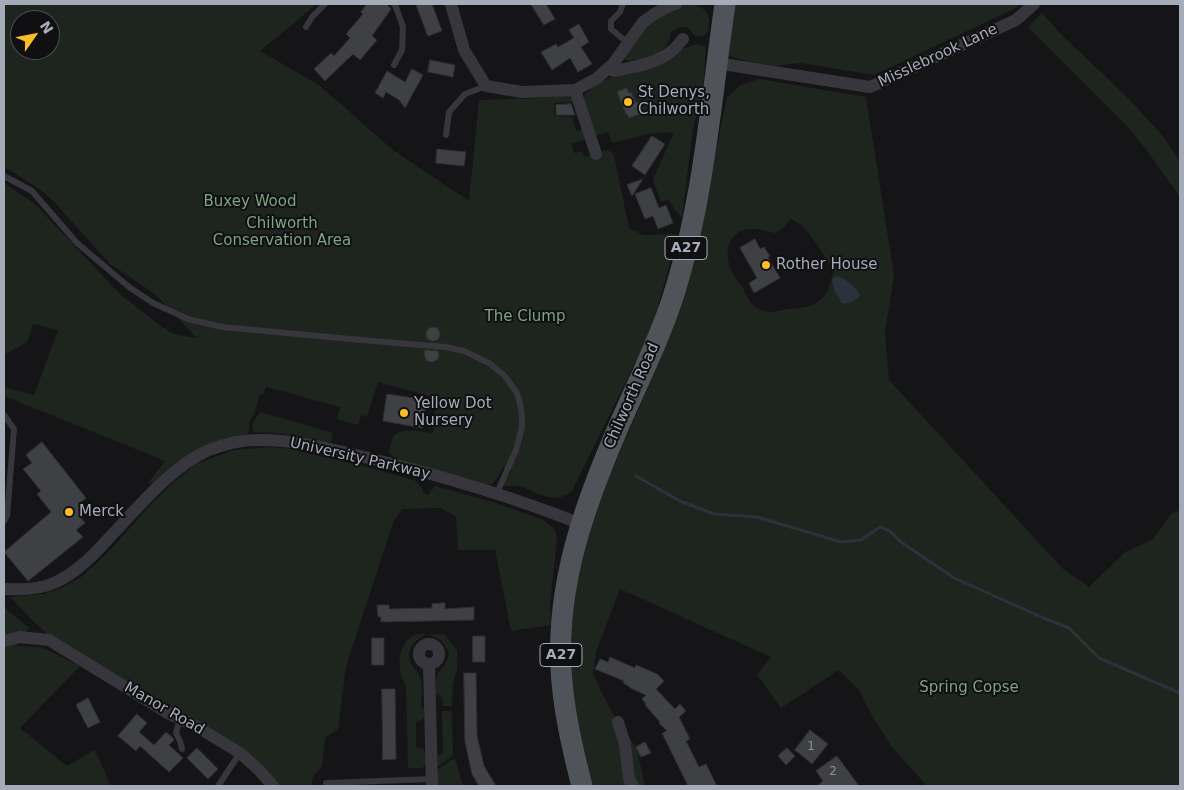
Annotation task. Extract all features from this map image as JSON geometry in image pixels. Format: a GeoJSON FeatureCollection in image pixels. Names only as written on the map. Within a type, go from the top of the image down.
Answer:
{"type":"FeatureCollection","features":[{"type":"Feature","properties":{"kind":"main road","name":"Chilworth Road"},"geometry":{"type":"LineString","coordinates":[[582,786],[565,710],[562,677],[562,611],[565,588],[572,555],[589,499],[615,433],[666,318],[678,282],[695,206],[706,138],[716,63],[721,4]]}},
{"type":"Feature","properties":{"kind":"street"},"geometry":{"type":"LineString","coordinates":[[451,4],[464,50],[486,86],[522,92],[575,90],[596,79],[613,64],[643,22],[656,13],[676,4]]}},
{"type":"Feature","properties":{"kind":"street","name":"Misslebrook Lane"},"geometry":{"type":"LineString","coordinates":[[716,63],[870,88],[1016,20],[1034,4]]}},
{"type":"Feature","properties":{"kind":"street"},"geometry":{"type":"LineString","coordinates":[[608,68],[614,71],[652,62],[673,50],[683,39]]}},
{"type":"Feature","properties":{"kind":"street"},"geometry":{"type":"LineString","coordinates":[[575,90],[596,154]]}},
{"type":"Feature","properties":{"kind":"street","name":"University Parkway"},"geometry":{"type":"LineString","coordinates":[[4,589],[46,586],[64,578],[90,559],[160,485],[178,470],[197,456],[210,450],[230,443],[244,441],[274,440],[334,449],[497,493],[581,524]]}},
{"type":"Feature","properties":{"kind":"street","name":"Manor Road"},"geometry":{"type":"LineString","coordinates":[[4,641],[20,637],[49,640],[166,712],[199,728],[240,753],[273,786]]}},
{"type":"Feature","properties":{"kind":"street"},"geometry":{"type":"LineString","coordinates":[[429,664],[432,782]]}},
{"type":"Feature","properties":{"kind":"street"},"geometry":{"type":"LineString","coordinates":[[618,722],[625,744],[629,779],[633,786]]}},
{"type":"Feature","properties":{"kind":"lane"},"geometry":{"type":"LineString","coordinates":[[306,27],[312,17],[325,4]]}},
{"type":"Feature","properties":{"kind":"lane"},"geometry":{"type":"LineString","coordinates":[[394,4],[404,27],[402,50],[394,65]]}},
{"type":"Feature","properties":{"kind":"lane"},"geometry":{"type":"LineString","coordinates":[[623,4],[620,12],[611,22],[611,29],[628,43]]}},
{"type":"Feature","properties":{"kind":"lane"},"geometry":{"type":"LineString","coordinates":[[446,135],[449,112],[465,94],[486,86]]}},
{"type":"Feature","properties":{"kind":"lane"},"geometry":{"type":"LineString","coordinates":[[4,176],[32,191],[77,242],[129,286],[153,304],[188,319],[222,327],[446,347],[464,350],[489,362],[504,375],[517,393],[522,416],[522,427],[516,450],[497,493]]}},
{"type":"Feature","properties":{"kind":"lane"},"geometry":{"type":"LineString","coordinates":[[4,415],[14,429],[7,516],[4,521]]}},
{"type":"Feature","properties":{"kind":"lane"},"geometry":{"type":"LineString","coordinates":[[4,477],[10,470]]}},
{"type":"Feature","properties":{"kind":"lane"},"geometry":{"type":"LineString","coordinates":[[180,719],[176,733],[182,749]]}},
{"type":"Feature","properties":{"kind":"lane"},"geometry":{"type":"LineString","coordinates":[[218,786],[240,753]]}},
{"type":"Feature","properties":{"kind":"lane"},"geometry":{"type":"LineString","coordinates":[[326,783],[432,782]]}},
{"type":"Feature","properties":{"kind":"green space","name":"Chilworth Conservation Area"},"geometry":{"type":"Polygon","coordinates":[[[4,4],[316,4],[260,51],[319,85],[393,150],[469,201],[479,100],[538,98],[571,94],[576,102],[554,103],[554,116],[572,117],[576,131],[583,129],[586,139],[571,144],[574,153],[582,151],[585,157],[607,150],[614,155],[629,228],[643,235],[678,234],[651,331],[572,491],[565,496],[552,498],[517,486],[505,486],[507,477],[512,471],[503,467],[495,480],[489,485],[395,459],[389,453],[392,439],[396,434],[406,431],[433,433],[436,398],[378,382],[367,417],[361,415],[358,425],[337,419],[340,407],[266,387],[263,395],[260,394],[247,434],[195,451],[174,464],[151,484],[148,483],[165,461],[4,396],[4,387],[34,395],[58,330],[33,324],[27,342],[4,355],[4,183],[35,204],[121,295],[167,330],[177,335],[197,338],[155,294],[110,264],[41,190],[4,168],[4,4]]]}},
{"type":"Feature","properties":{"kind":"green space"},"geometry":{"type":"Polygon","coordinates":[[[683,4],[701,7],[707,13],[709,22],[708,31],[705,35],[695,36],[688,28],[680,27],[671,32],[666,45],[652,57],[641,60],[625,60],[624,56],[642,30],[674,6],[683,4]]]}},
{"type":"Feature","properties":{"kind":"green space"},"geometry":{"type":"Polygon","coordinates":[[[733,4],[1021,4],[874,75],[800,63],[776,66],[729,56],[733,4]]]}},
{"type":"Feature","properties":{"kind":"green space"},"geometry":{"type":"Polygon","coordinates":[[[1042,13],[1063,36],[1126,96],[1163,136],[1180,162],[1180,197],[1127,126],[1028,27],[1042,13]]]}},
{"type":"Feature","properties":{"kind":"green space"},"geometry":{"type":"Polygon","coordinates":[[[697,44],[706,47],[703,91],[693,128],[682,218],[669,200],[661,202],[653,181],[674,132],[648,134],[612,143],[608,132],[595,136],[584,99],[585,94],[598,83],[656,66],[679,50],[697,44]]]}},
{"type":"Feature","properties":{"kind":"green space","name":"Spring Copse"},"geometry":{"type":"Polygon","coordinates":[[[759,79],[866,97],[894,275],[885,333],[889,380],[1063,569],[1089,587],[1125,552],[1152,540],[1171,514],[1180,510],[1180,786],[927,786],[892,747],[874,719],[860,691],[839,670],[781,708],[757,675],[771,657],[620,589],[596,652],[593,673],[614,716],[637,749],[645,786],[591,786],[571,693],[569,622],[583,537],[659,362],[712,171],[727,97],[739,86],[759,79]],[[790,219],[784,227],[775,233],[756,229],[744,230],[733,237],[730,242],[728,260],[732,272],[743,288],[747,298],[763,311],[774,312],[808,307],[826,294],[834,272],[815,241],[796,222],[790,219]]]}},
{"type":"Feature","properties":{"kind":"green space"},"geometry":{"type":"Polygon","coordinates":[[[261,412],[333,433],[331,441],[326,443],[283,434],[256,433],[252,425],[261,412]]]}},
{"type":"Feature","properties":{"kind":"green space"},"geometry":{"type":"Polygon","coordinates":[[[270,447],[290,449],[371,468],[416,481],[423,489],[423,493],[428,495],[435,486],[493,502],[544,520],[555,530],[557,540],[550,605],[551,625],[511,631],[495,550],[458,550],[456,516],[440,508],[402,509],[394,520],[346,666],[338,729],[325,738],[322,766],[313,777],[311,786],[279,786],[274,780],[52,638],[10,597],[44,594],[62,588],[84,575],[111,549],[151,504],[196,464],[234,450],[270,447]]]}},
{"type":"Feature","properties":{"kind":"green space"},"geometry":{"type":"Polygon","coordinates":[[[4,607],[29,628],[16,646],[41,647],[80,666],[20,728],[67,766],[95,750],[111,786],[4,786],[4,607]]]}},
{"type":"Feature","properties":{"kind":"green space"},"geometry":{"type":"Polygon","coordinates":[[[418,634],[426,634],[416,641],[409,654],[411,664],[422,683],[421,708],[425,709],[424,717],[416,722],[416,747],[423,749],[426,755],[426,765],[422,768],[408,768],[406,686],[401,675],[400,656],[408,640],[418,634]]]}},
{"type":"Feature","properties":{"kind":"green space"},"geometry":{"type":"Polygon","coordinates":[[[429,634],[445,635],[457,651],[457,668],[453,685],[452,706],[443,706],[442,697],[435,694],[436,679],[448,660],[449,652],[441,640],[429,634]]]}},
{"type":"Feature","properties":{"kind":"green space"},"geometry":{"type":"Polygon","coordinates":[[[442,711],[452,711],[453,756],[435,768],[433,758],[443,753],[442,711]]]}},
{"type":"Feature","properties":{"kind":"green space"},"geometry":{"type":"Polygon","coordinates":[[[455,758],[463,786],[434,786],[434,772],[455,758]]]}},
{"type":"Feature","properties":{"kind":"shaded area"},"geometry":{"type":"Polygon","coordinates":[[[836,276],[846,281],[860,295],[850,303],[842,303],[832,282],[832,279],[836,276]]]}},
{"type":"Feature","properties":{"kind":"building"},"geometry":{"type":"Polygon","coordinates":[[[367,4],[386,4],[391,9],[372,36],[377,40],[360,60],[353,54],[325,81],[314,69],[331,53],[334,56],[350,38],[346,34],[363,14],[361,12],[367,4]]]}},
{"type":"Feature","properties":{"kind":"building"},"geometry":{"type":"Polygon","coordinates":[[[416,4],[432,4],[442,31],[428,36],[416,4]]]}},
{"type":"Feature","properties":{"kind":"building"},"geometry":{"type":"Polygon","coordinates":[[[531,4],[546,4],[555,19],[544,25],[531,4]]]}},
{"type":"Feature","properties":{"kind":"building"},"geometry":{"type":"Polygon","coordinates":[[[579,24],[589,42],[581,47],[592,64],[578,72],[570,58],[552,70],[541,52],[556,44],[558,47],[574,38],[569,30],[579,24]]]}},
{"type":"Feature","properties":{"kind":"building"},"geometry":{"type":"Polygon","coordinates":[[[430,60],[455,65],[453,77],[428,72],[430,60]]]}},
{"type":"Feature","properties":{"kind":"building"},"geometry":{"type":"Polygon","coordinates":[[[412,69],[423,75],[405,108],[399,100],[386,92],[383,98],[375,93],[387,71],[405,82],[412,69]]]}},
{"type":"Feature","properties":{"kind":"building","name":"St Denys, Chilworth"},"geometry":{"type":"Polygon","coordinates":[[[627,88],[636,103],[640,101],[643,110],[641,111],[642,113],[629,118],[617,92],[627,88]]]}},
{"type":"Feature","properties":{"kind":"building"},"geometry":{"type":"Polygon","coordinates":[[[571,104],[575,115],[556,115],[556,105],[571,104]]]}},
{"type":"Feature","properties":{"kind":"building"},"geometry":{"type":"Polygon","coordinates":[[[652,136],[665,144],[645,175],[632,166],[652,136]]]}},
{"type":"Feature","properties":{"kind":"building"},"geometry":{"type":"Polygon","coordinates":[[[437,149],[466,152],[464,166],[436,163],[437,149]]]}},
{"type":"Feature","properties":{"kind":"building"},"geometry":{"type":"Polygon","coordinates":[[[643,179],[632,196],[627,185],[643,179]]]}},
{"type":"Feature","properties":{"kind":"building"},"geometry":{"type":"Polygon","coordinates":[[[651,188],[659,208],[666,205],[673,223],[658,229],[653,216],[645,219],[635,194],[651,188]]]}},
{"type":"Feature","properties":{"kind":"building","name":"Rother House"},"geometry":{"type":"Polygon","coordinates":[[[755,239],[760,249],[764,247],[770,256],[768,257],[780,278],[754,293],[749,283],[757,278],[740,248],[755,239]]]}},
{"type":"Feature","properties":{"kind":"building"},"geometry":{"type":"Polygon","coordinates":[[[433,327],[438,329],[440,334],[438,339],[433,341],[428,339],[426,334],[428,329],[433,327]]]}},
{"type":"Feature","properties":{"kind":"building"},"geometry":{"type":"Polygon","coordinates":[[[425,350],[438,351],[439,356],[437,360],[427,361],[424,355],[425,350]]]}},
{"type":"Feature","properties":{"kind":"building","name":"Yellow Dot Nursery"},"geometry":{"type":"Polygon","coordinates":[[[387,394],[427,400],[422,428],[383,421],[387,394]]]}},
{"type":"Feature","properties":{"kind":"building","name":"Merck"},"geometry":{"type":"Polygon","coordinates":[[[42,442],[86,498],[80,503],[87,512],[80,517],[85,523],[76,530],[83,537],[28,581],[4,552],[51,512],[37,494],[41,491],[23,469],[32,463],[26,455],[42,442]]]}},
{"type":"Feature","properties":{"kind":"building"},"geometry":{"type":"Polygon","coordinates":[[[445,603],[445,609],[474,607],[474,620],[381,622],[381,617],[378,617],[377,605],[389,605],[389,609],[432,608],[432,604],[445,603]]]}},
{"type":"Feature","properties":{"kind":"building"},"geometry":{"type":"Polygon","coordinates":[[[473,636],[485,636],[485,662],[473,662],[473,636]]]}},
{"type":"Feature","properties":{"kind":"building"},"geometry":{"type":"Polygon","coordinates":[[[372,638],[384,638],[384,665],[372,665],[372,638]]]}},
{"type":"Feature","properties":{"kind":"building"},"geometry":{"type":"Polygon","coordinates":[[[610,657],[635,668],[636,665],[657,674],[664,681],[656,689],[675,709],[680,704],[686,711],[679,717],[690,739],[686,741],[699,767],[706,764],[717,786],[688,786],[662,733],[667,731],[642,699],[646,695],[630,688],[623,683],[624,681],[595,669],[600,659],[608,662],[610,657]]]}},
{"type":"Feature","properties":{"kind":"building"},"geometry":{"type":"Polygon","coordinates":[[[464,673],[476,673],[477,736],[484,766],[496,786],[479,786],[472,774],[465,742],[464,673]]]}},
{"type":"Feature","properties":{"kind":"building"},"geometry":{"type":"Polygon","coordinates":[[[382,689],[395,689],[396,759],[383,760],[382,689]]]}},
{"type":"Feature","properties":{"kind":"building"},"geometry":{"type":"Polygon","coordinates":[[[88,698],[100,722],[88,728],[76,705],[88,698]]]}},
{"type":"Feature","properties":{"kind":"building"},"geometry":{"type":"Polygon","coordinates":[[[137,714],[147,723],[139,732],[154,745],[166,732],[173,738],[174,740],[169,745],[183,758],[169,772],[140,746],[136,751],[118,736],[137,714]]]}},
{"type":"Feature","properties":{"kind":"building"},"geometry":{"type":"Polygon","coordinates":[[[810,730],[828,744],[812,764],[795,750],[810,730]]]}},
{"type":"Feature","properties":{"kind":"building"},"geometry":{"type":"Polygon","coordinates":[[[645,742],[651,753],[641,757],[636,747],[645,742]]]}},
{"type":"Feature","properties":{"kind":"building"},"geometry":{"type":"Polygon","coordinates":[[[197,748],[218,769],[208,779],[187,758],[197,748]]]}},
{"type":"Feature","properties":{"kind":"building"},"geometry":{"type":"Polygon","coordinates":[[[787,748],[795,756],[786,765],[778,756],[787,748]]]}},
{"type":"Feature","properties":{"kind":"building"},"geometry":{"type":"Polygon","coordinates":[[[837,756],[859,786],[817,786],[823,781],[816,771],[837,756]]]}},
{"type":"Feature","properties":{"kind":"waterway"},"geometry":{"type":"LineString","coordinates":[[636,476],[680,501],[714,514],[757,517],[841,542],[861,540],[880,527],[890,531],[901,542],[954,578],[1069,628],[1099,658],[1180,693]]}},
{"type":"Feature","properties":{"kind":"place","name":"St Denys, Chilworth"},"geometry":{"type":"Point","coordinates":[628,102]}},
{"type":"Feature","properties":{"kind":"place","name":"Rother House"},"geometry":{"type":"Point","coordinates":[766,265]}},
{"type":"Feature","properties":{"kind":"place","name":"Yellow Dot Nursery"},"geometry":{"type":"Point","coordinates":[404,413]}},
{"type":"Feature","properties":{"kind":"place","name":"Merck"},"geometry":{"type":"Point","coordinates":[69,512]}},
{"type":"Feature","properties":{"kind":"park label","name":"Buxey Wood"},"geometry":{"type":"Point","coordinates":[250,202]}},
{"type":"Feature","properties":{"kind":"park label","name":"The Clump"},"geometry":{"type":"Point","coordinates":[525,317]}}]}
